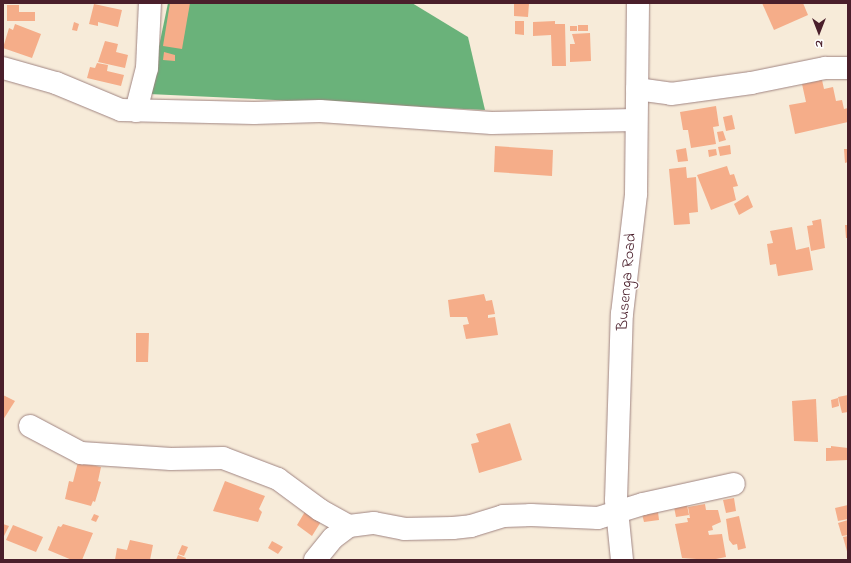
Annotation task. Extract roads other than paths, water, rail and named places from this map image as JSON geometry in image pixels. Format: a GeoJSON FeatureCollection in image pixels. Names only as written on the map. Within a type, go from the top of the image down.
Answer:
{"type":"FeatureCollection","features":[{"type":"Feature","properties":{"kind":"street"},"geometry":{"type":"LineString","coordinates":[[136,111],[147,68],[150,3]]}},
{"type":"Feature","properties":{"kind":"street","name":"Busenga Road"},"geometry":{"type":"LineString","coordinates":[[622,560],[616,500],[622,314],[636,194],[635,120],[637,89],[638,3]]}},
{"type":"Feature","properties":{"kind":"street"},"geometry":{"type":"LineString","coordinates":[[3,68],[56,83],[120,110],[320,111],[492,123],[635,120]]}},
{"type":"Feature","properties":{"kind":"street"},"geometry":{"type":"LineString","coordinates":[[637,89],[671,94],[751,83],[825,68],[848,68]]}},
{"type":"Feature","properties":{"kind":"street"},"geometry":{"type":"LineString","coordinates":[[30,426],[81,453],[171,459],[223,458],[278,479],[320,510],[349,526]]}},
{"type":"Feature","properties":{"kind":"street"},"geometry":{"type":"LineString","coordinates":[[315,560],[333,538],[349,526],[374,523],[404,529],[453,528],[470,526],[503,516],[598,518],[618,511],[734,484]]}}]}
